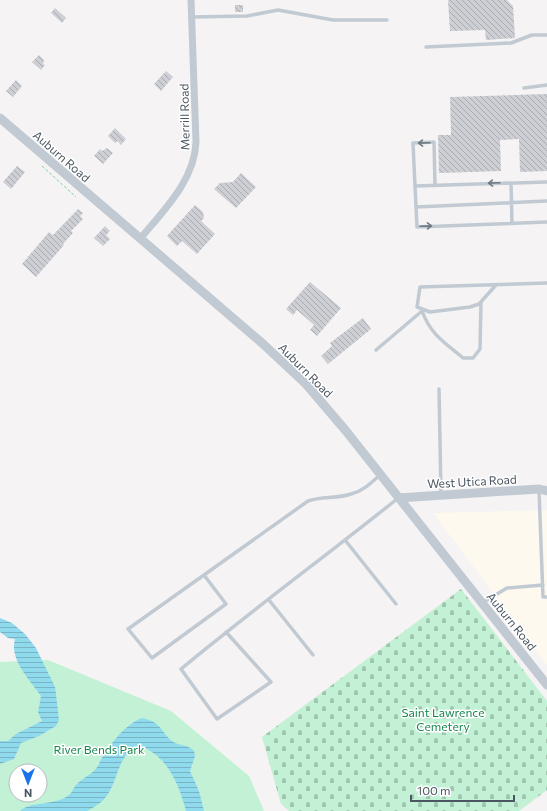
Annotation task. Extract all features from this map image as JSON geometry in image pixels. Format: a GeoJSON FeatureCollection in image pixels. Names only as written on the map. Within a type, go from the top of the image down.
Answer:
{"type":"FeatureCollection","features":[{"type":"Feature","properties":{"kind":"street","name":"Merrill Road"},"geometry":{"type":"LineString","coordinates":[[140,239],[180,187],[195,161],[196,142],[191,0]]}},
{"type":"Feature","properties":{"kind":"street","name":"Auburn Road"},"geometry":{"type":"LineString","coordinates":[[0,118],[288,366],[324,404],[547,685]]}},
{"type":"Feature","properties":{"kind":"street","name":"West Utica Road"},"geometry":{"type":"LineString","coordinates":[[398,498],[543,490]]}},
{"type":"Feature","properties":{"kind":"lane"},"geometry":{"type":"LineString","coordinates":[[192,17],[247,16],[278,10],[334,20],[388,20]]}},
{"type":"Feature","properties":{"kind":"lane"},"geometry":{"type":"LineString","coordinates":[[426,47],[511,44],[532,35],[547,35]]}},
{"type":"Feature","properties":{"kind":"lane"},"geometry":{"type":"LineString","coordinates":[[524,88],[547,85]]}},
{"type":"Feature","properties":{"kind":"lane"},"geometry":{"type":"LineString","coordinates":[[435,185],[434,142],[413,143],[417,226],[547,222]]}},
{"type":"Feature","properties":{"kind":"lane"},"geometry":{"type":"LineString","coordinates":[[414,186],[547,182]]}},
{"type":"Feature","properties":{"kind":"lane"},"geometry":{"type":"LineString","coordinates":[[511,183],[512,224]]}},
{"type":"Feature","properties":{"kind":"lane"},"geometry":{"type":"LineString","coordinates":[[416,207],[547,201]]}},
{"type":"Feature","properties":{"kind":"lane"},"geometry":{"type":"LineString","coordinates":[[496,285],[481,302],[470,307],[430,312],[417,307],[420,288],[496,285],[547,283]]}},
{"type":"Feature","properties":{"kind":"lane"},"geometry":{"type":"LineString","coordinates":[[422,310],[434,334],[463,358],[468,359],[473,358],[480,349],[481,302]]}},
{"type":"Feature","properties":{"kind":"lane"},"geometry":{"type":"LineString","coordinates":[[376,350],[422,310]]}},
{"type":"Feature","properties":{"kind":"lane"},"geometry":{"type":"LineString","coordinates":[[439,389],[442,495]]}},
{"type":"Feature","properties":{"kind":"lane"},"geometry":{"type":"LineString","coordinates":[[204,575],[226,604],[152,658],[128,629],[308,501],[351,494],[366,488],[380,476]]}},
{"type":"Feature","properties":{"kind":"lane"},"geometry":{"type":"LineString","coordinates":[[543,490],[543,597],[547,597]]}},
{"type":"Feature","properties":{"kind":"lane"},"geometry":{"type":"LineString","coordinates":[[226,632],[272,682],[217,719],[181,669],[226,632],[398,498]]}},
{"type":"Feature","properties":{"kind":"lane"},"geometry":{"type":"LineString","coordinates":[[345,540],[396,604]]}},
{"type":"Feature","properties":{"kind":"lane"},"geometry":{"type":"LineString","coordinates":[[482,603],[508,588],[543,585]]}},
{"type":"Feature","properties":{"kind":"lane"},"geometry":{"type":"LineString","coordinates":[[269,600],[313,654]]}},
{"type":"Feature","properties":{"kind":"path"},"geometry":{"type":"LineString","coordinates":[[42,166],[76,197]]}},
{"type":"Feature","properties":{"kind":"shaded area"},"geometry":{"type":"Polygon","coordinates":[[[547,510],[547,665],[433,513],[547,510]]]}},
{"type":"Feature","properties":{"kind":"green space","name":"Saint Lawrence Cemetery"},"geometry":{"type":"Polygon","coordinates":[[[461,589],[547,701],[547,790],[519,811],[289,811],[281,804],[262,737],[461,589]]]}},
{"type":"Feature","properties":{"kind":"green space","name":"River Bends Park"},"geometry":{"type":"Polygon","coordinates":[[[48,660],[171,711],[249,776],[264,811],[0,811],[0,662],[48,660]]]}},
{"type":"Feature","properties":{"kind":"water"},"geometry":{"type":"Polygon","coordinates":[[[0,618],[12,623],[25,634],[36,648],[55,687],[59,720],[56,726],[39,736],[21,743],[14,759],[0,764],[0,741],[8,741],[16,734],[42,721],[38,712],[41,696],[26,676],[18,662],[15,655],[15,639],[8,638],[0,632],[0,618]]]}},
{"type":"Feature","properties":{"kind":"water"},"geometry":{"type":"Polygon","coordinates":[[[142,718],[157,724],[174,743],[189,747],[194,751],[195,756],[190,771],[199,791],[204,811],[186,811],[180,791],[171,772],[158,757],[140,746],[133,749],[123,760],[112,787],[106,797],[96,806],[87,811],[20,811],[30,806],[57,801],[69,795],[78,783],[95,770],[115,739],[130,724],[142,718]]]}},
{"type":"Feature","properties":{"kind":"building"},"geometry":{"type":"Polygon","coordinates":[[[448,0],[507,0],[513,6],[515,38],[486,40],[485,30],[450,31],[448,0]]]}},
{"type":"Feature","properties":{"kind":"building"},"geometry":{"type":"Polygon","coordinates":[[[235,5],[243,5],[243,12],[235,12],[235,5]]]}},
{"type":"Feature","properties":{"kind":"building"},"geometry":{"type":"Polygon","coordinates":[[[55,8],[66,18],[62,23],[51,13],[55,8]]]}},
{"type":"Feature","properties":{"kind":"building"},"geometry":{"type":"Polygon","coordinates":[[[39,55],[44,60],[43,64],[45,65],[41,70],[32,62],[39,55]]]}},
{"type":"Feature","properties":{"kind":"building"},"geometry":{"type":"Polygon","coordinates":[[[166,71],[173,77],[161,91],[154,84],[166,71]]]}},
{"type":"Feature","properties":{"kind":"building"},"geometry":{"type":"Polygon","coordinates":[[[16,80],[22,86],[13,97],[6,91],[16,80]]]}},
{"type":"Feature","properties":{"kind":"building"},"geometry":{"type":"Polygon","coordinates":[[[547,94],[547,171],[520,172],[519,139],[500,140],[501,171],[439,173],[438,135],[451,135],[450,97],[547,94]]]}},
{"type":"Feature","properties":{"kind":"building"},"geometry":{"type":"Polygon","coordinates":[[[115,128],[126,139],[121,145],[118,141],[115,143],[108,136],[115,128]]]}},
{"type":"Feature","properties":{"kind":"building"},"geometry":{"type":"Polygon","coordinates":[[[107,148],[113,153],[103,164],[94,156],[100,149],[102,151],[107,148]]]}},
{"type":"Feature","properties":{"kind":"building"},"geometry":{"type":"Polygon","coordinates":[[[17,166],[25,172],[11,189],[3,182],[17,166]]]}},
{"type":"Feature","properties":{"kind":"building"},"geometry":{"type":"Polygon","coordinates":[[[241,173],[256,187],[236,208],[214,189],[220,183],[233,182],[241,173]]]}},
{"type":"Feature","properties":{"kind":"building"},"geometry":{"type":"Polygon","coordinates":[[[195,205],[203,212],[204,218],[201,221],[215,234],[197,254],[182,241],[177,246],[167,236],[195,205]]]}},
{"type":"Feature","properties":{"kind":"building"},"geometry":{"type":"Polygon","coordinates":[[[78,209],[83,213],[80,216],[83,219],[71,231],[73,233],[63,244],[64,245],[36,277],[22,264],[49,232],[53,235],[78,209]]]}},
{"type":"Feature","properties":{"kind":"building"},"geometry":{"type":"Polygon","coordinates":[[[105,226],[110,231],[106,235],[110,239],[103,246],[94,238],[105,226]]]}},
{"type":"Feature","properties":{"kind":"building"},"geometry":{"type":"Polygon","coordinates":[[[310,282],[341,308],[317,336],[310,330],[314,325],[297,310],[293,315],[286,309],[310,282]]]}},
{"type":"Feature","properties":{"kind":"building"},"geometry":{"type":"Polygon","coordinates":[[[363,318],[371,329],[328,364],[321,356],[332,346],[330,343],[363,318]]]}}]}
